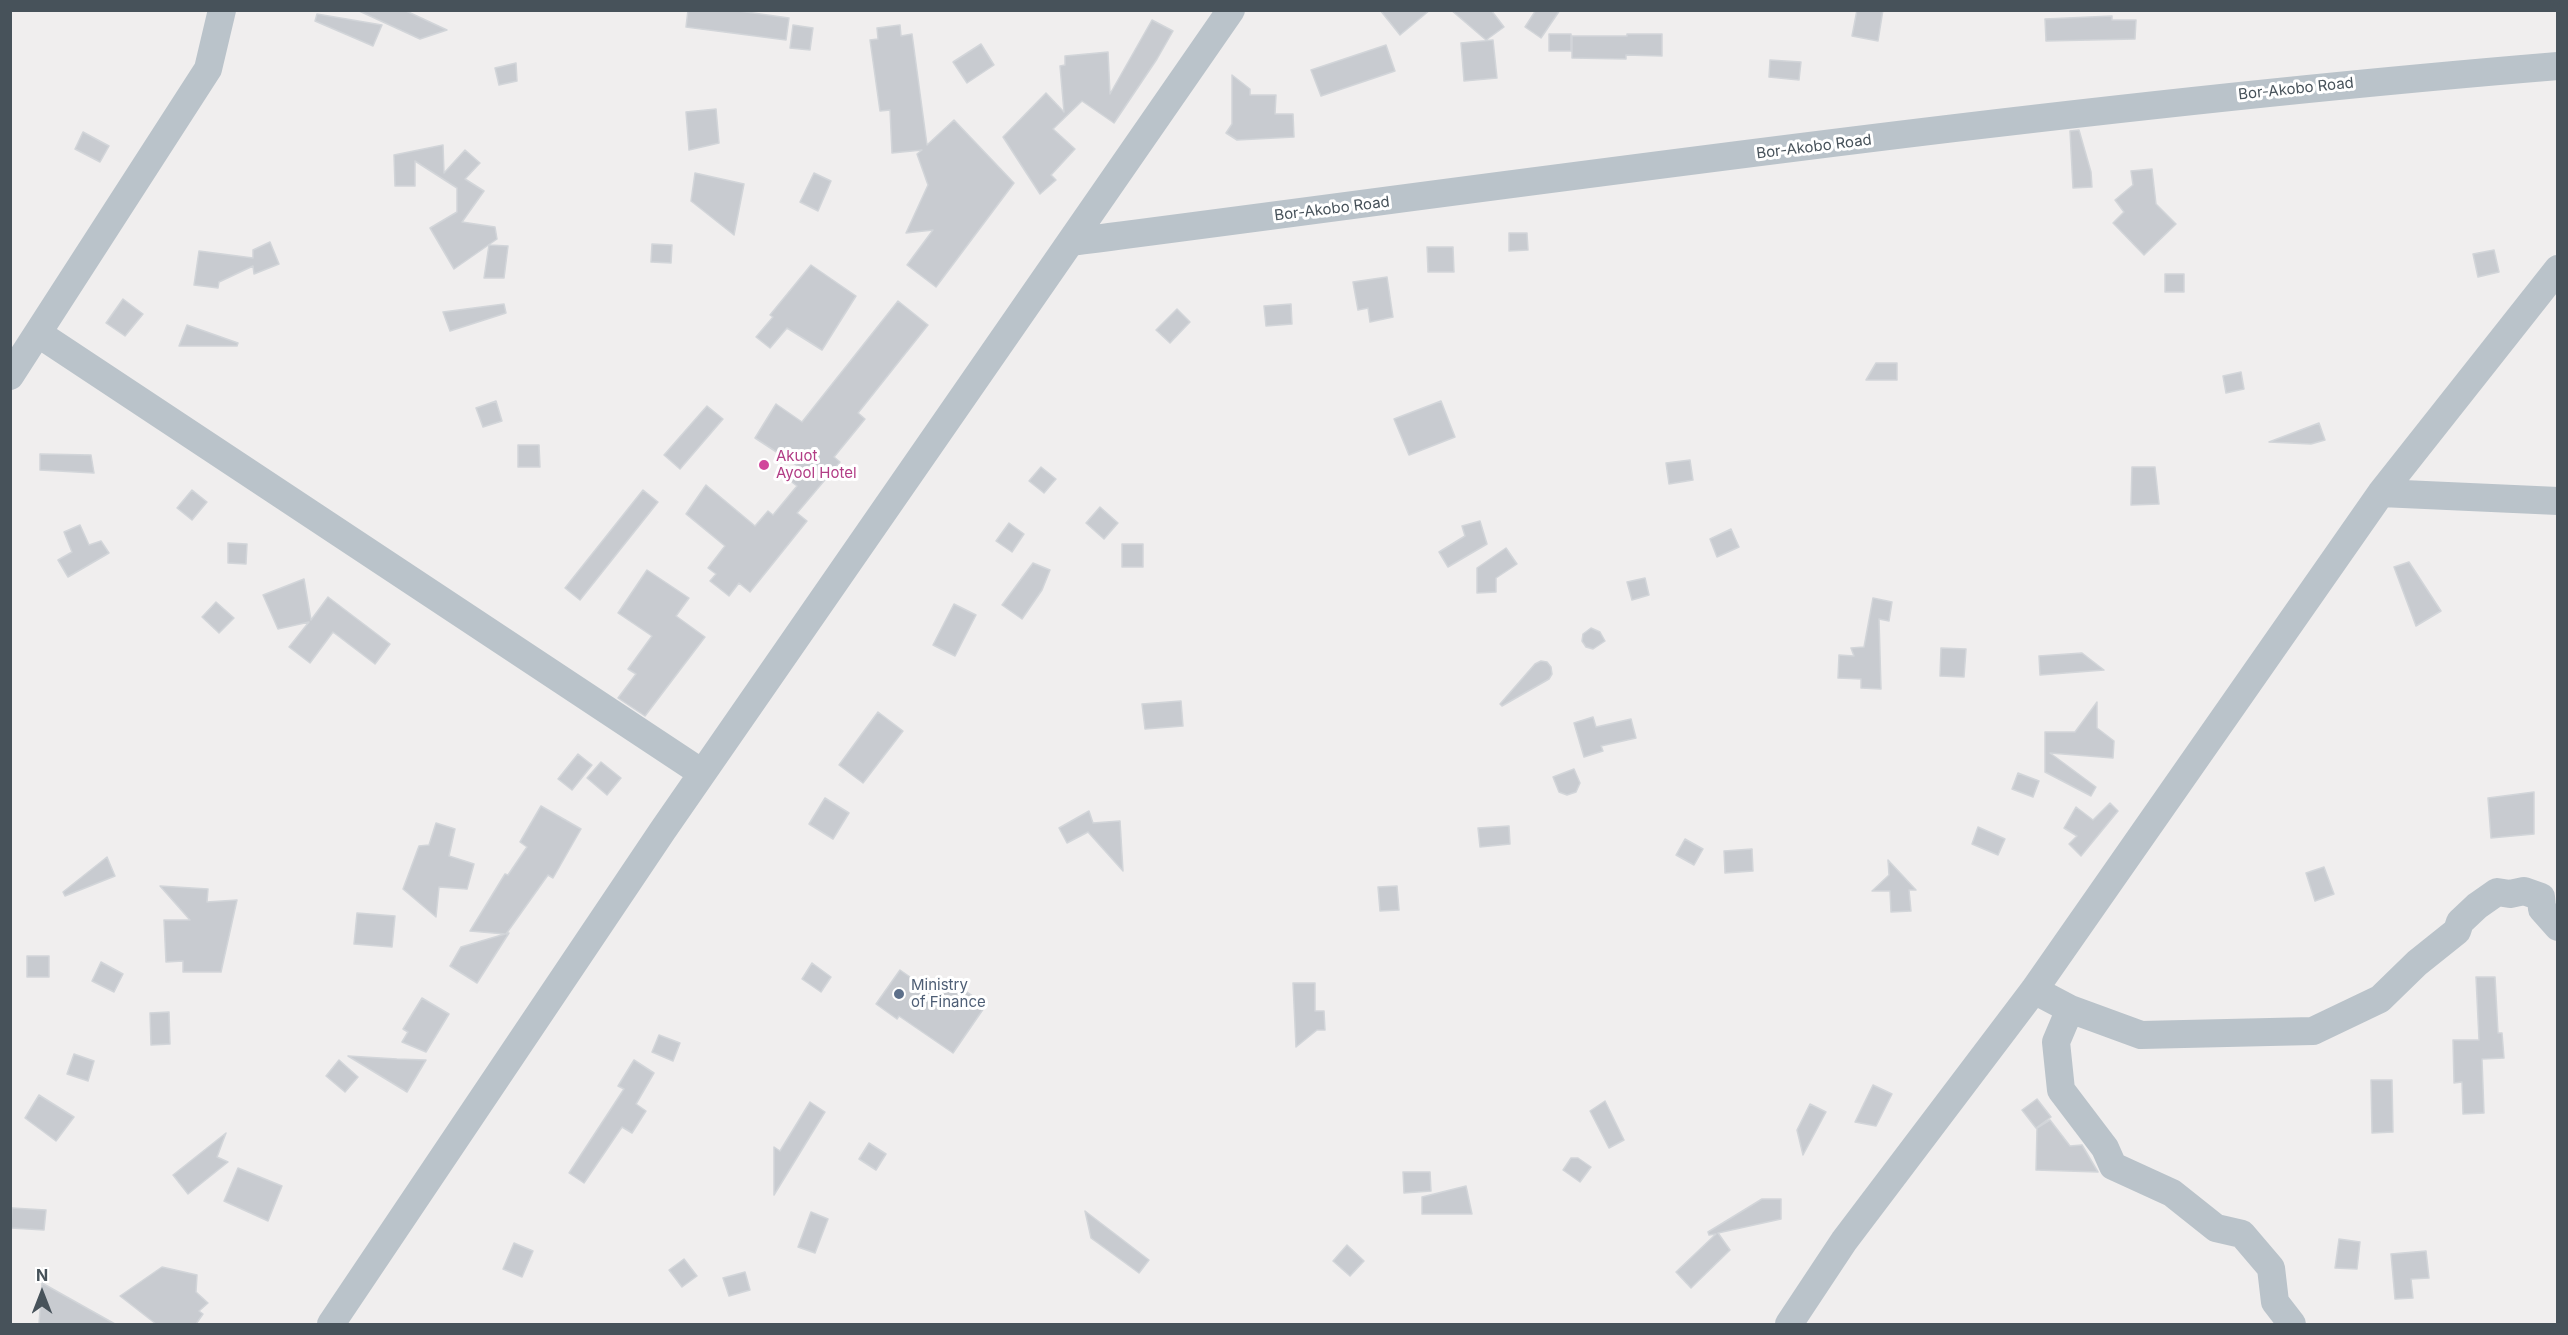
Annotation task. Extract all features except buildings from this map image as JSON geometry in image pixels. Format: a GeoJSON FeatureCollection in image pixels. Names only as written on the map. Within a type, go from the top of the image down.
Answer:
{"type":"FeatureCollection","features":[{"type":"Feature","properties":{"kind":"street"},"geometry":{"type":"LineString","coordinates":[[10,376],[208,69],[222,10]]}},
{"type":"Feature","properties":{"kind":"street"},"geometry":{"type":"LineString","coordinates":[[330,1324],[702,773],[1231,10]]}},
{"type":"Feature","properties":{"kind":"street","name":"Bor-Akobo Road"},"geometry":{"type":"LineString","coordinates":[[1071,242],[2122,109],[2364,82],[2558,66]]}},
{"type":"Feature","properties":{"kind":"street"},"geometry":{"type":"LineString","coordinates":[[1789,1324],[1844,1241],[2034,990],[2381,494],[2558,269]]}},
{"type":"Feature","properties":{"kind":"street"},"geometry":{"type":"LineString","coordinates":[[39,334],[702,773]]}},
{"type":"Feature","properties":{"kind":"street"},"geometry":{"type":"LineString","coordinates":[[2381,494],[2558,501]]}},
{"type":"Feature","properties":{"kind":"street"},"geometry":{"type":"LineString","coordinates":[[2034,990],[2070,1009],[2140,1035],[2313,1031],[2380,999],[2417,963],[2457,931],[2460,922],[2477,906],[2497,892],[2524,891],[2541,897],[2542,909],[2558,927]]}},
{"type":"Feature","properties":{"kind":"street"},"geometry":{"type":"LineString","coordinates":[[2070,1009],[2056,1042],[2061,1090],[2105,1148],[2113,1166],[2172,1193],[2216,1228],[2242,1234],[2271,1268],[2275,1302],[2292,1324]]}},
{"type":"Feature","properties":{"kind":"place","name":"Akuot Ayool Hotel"},"geometry":{"type":"Point","coordinates":[764,465]}},
{"type":"Feature","properties":{"kind":"place","name":"Ministry of Finance"},"geometry":{"type":"Point","coordinates":[899,994]}}]}
